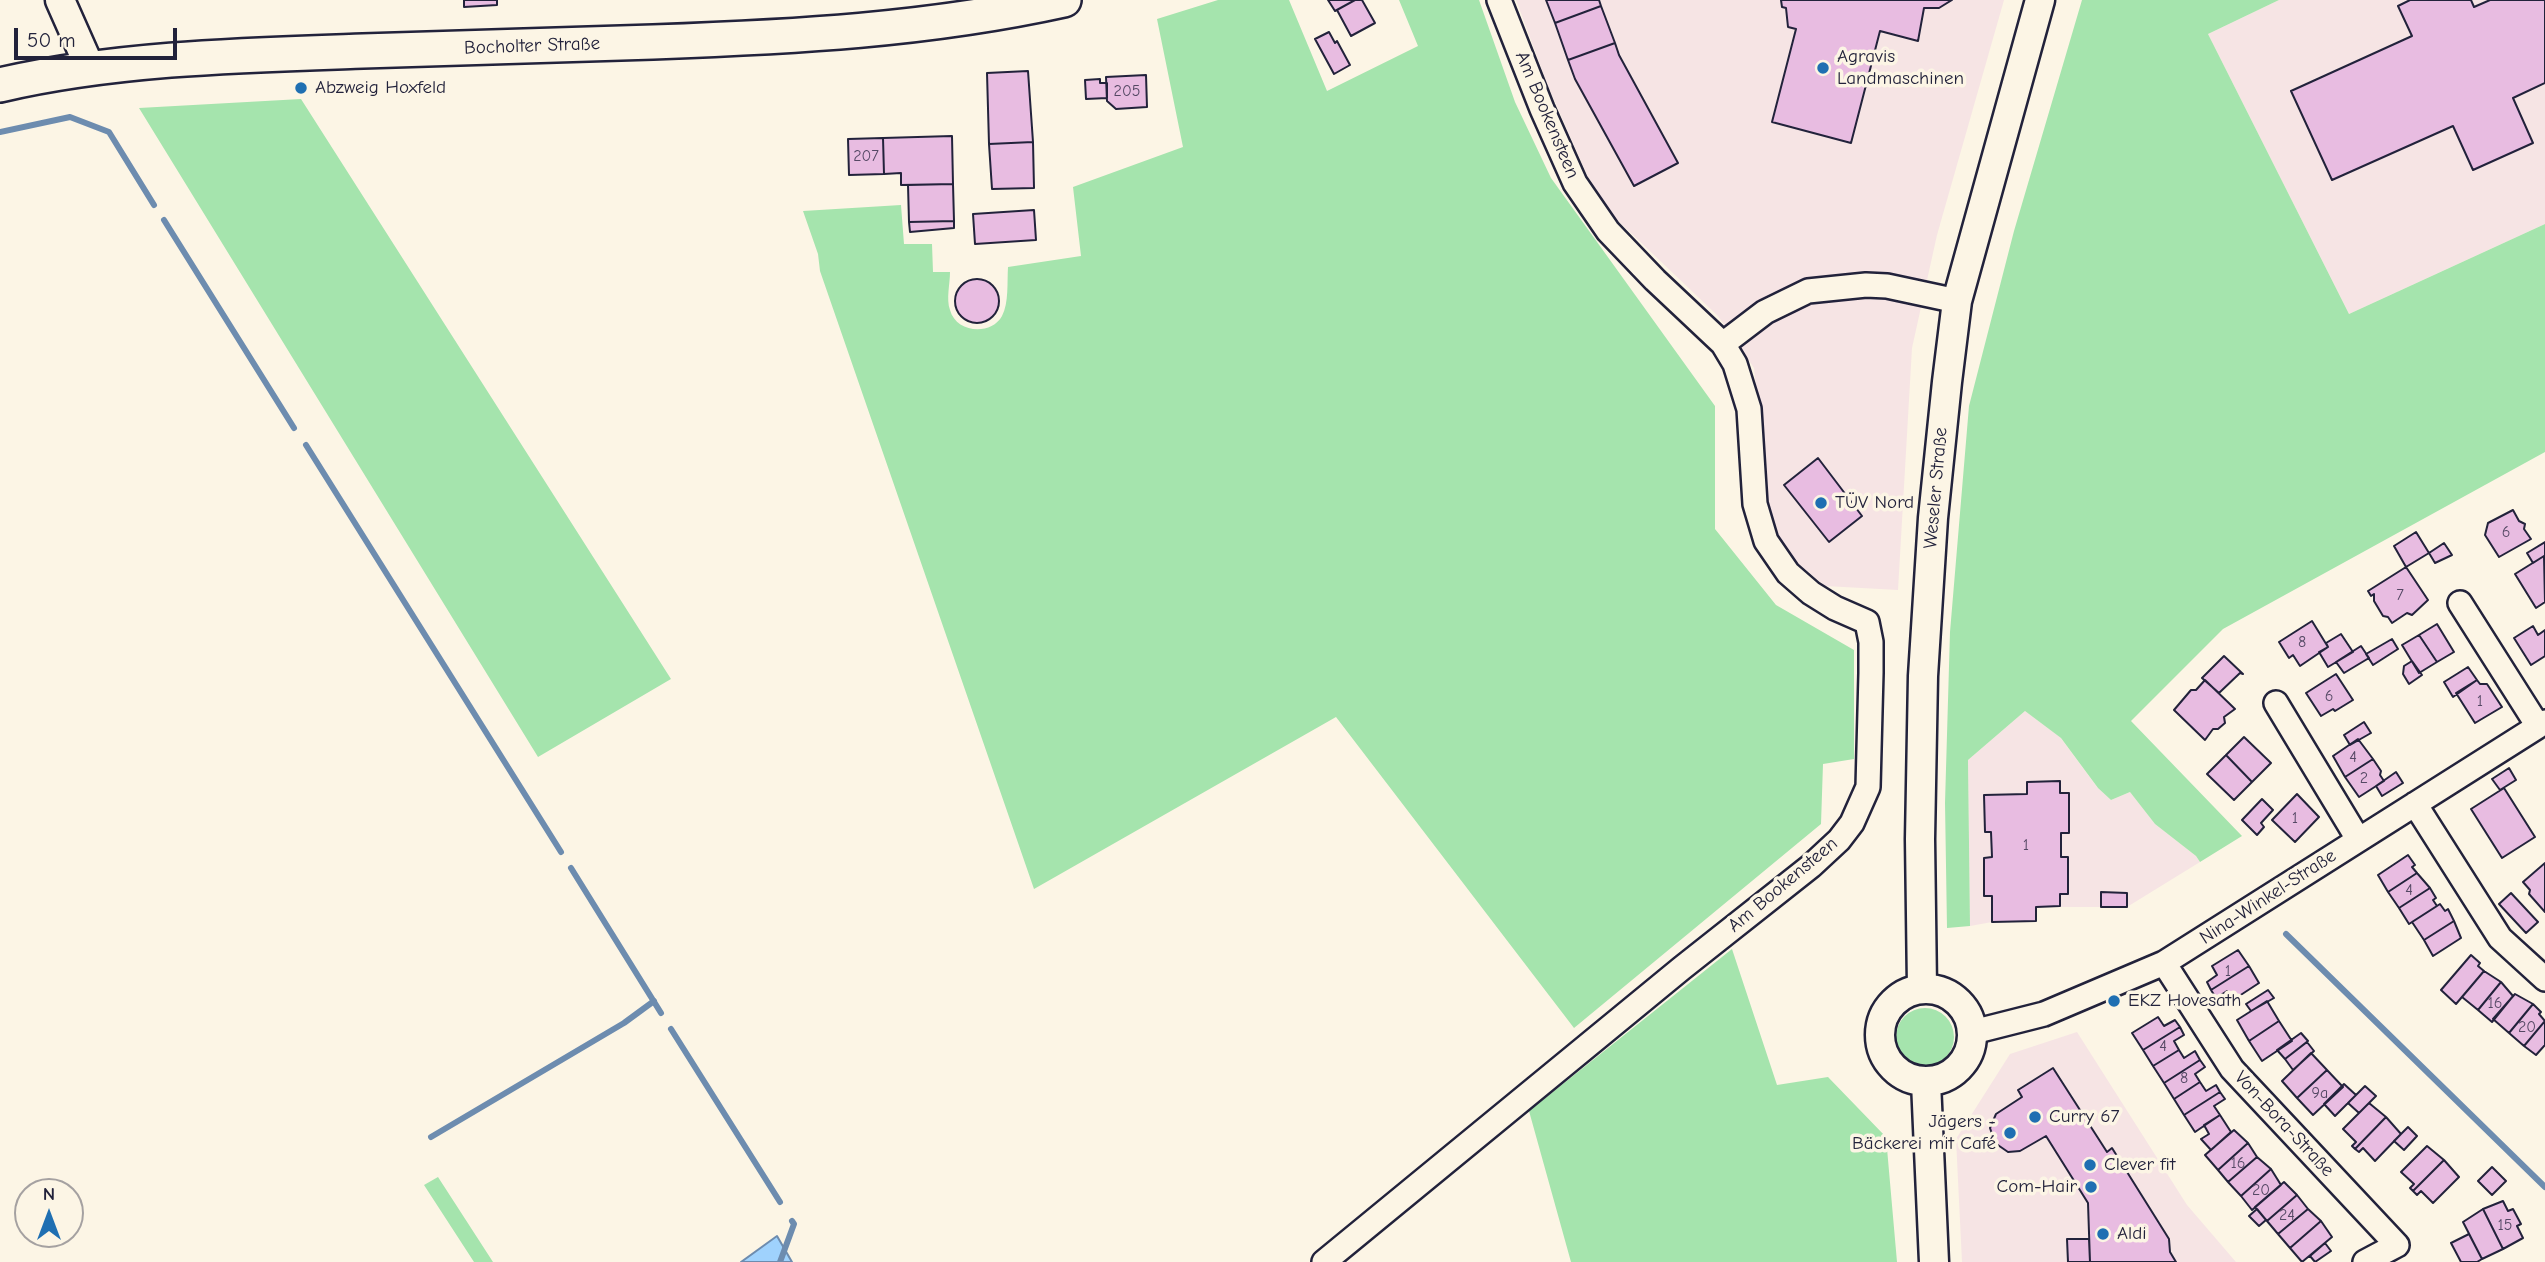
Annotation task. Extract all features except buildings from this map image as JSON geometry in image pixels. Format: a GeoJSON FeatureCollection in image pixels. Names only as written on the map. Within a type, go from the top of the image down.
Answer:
{"type":"FeatureCollection","features":[{"type":"Feature","properties":{"kind":"main road","name":"Bocholter Straße"},"geometry":{"type":"LineString","coordinates":[[0,85],[90,70],[180,61],[300,54],[795,37],[936,23],[1064,0]]}},
{"type":"Feature","properties":{"kind":"street"},"geometry":{"type":"LineString","coordinates":[[60,0],[90,70]]}},
{"type":"Feature","properties":{"kind":"street","name":"Am Bookensteen"},"geometry":{"type":"LineString","coordinates":[[1324,1262],[1660,985],[1811,866],[1839,840],[1852,822],[1868,787],[1871,652],[1867,622],[1835,608],[1811,593],[1788,573],[1766,541],[1755,504],[1749,409],[1735,364],[1723,344],[1608,231],[1575,183],[1499,0]]}},
{"type":"Feature","properties":{"kind":"street","name":"Weseler Straße"},"geometry":{"type":"LineString","coordinates":[[1922,988],[1920,839],[1923,676],[1933,517],[1957,301],[2040,0]]}},
{"type":"Feature","properties":{"kind":"street"},"geometry":{"type":"LineString","coordinates":[[1723,344],[1765,312],[1808,292],[1866,285],[1908,290],[1957,301]]}},
{"type":"Feature","properties":{"kind":"street"},"geometry":{"type":"LineString","coordinates":[[2460,603],[2541,724]]}},
{"type":"Feature","properties":{"kind":"street"},"geometry":{"type":"LineString","coordinates":[[2276,703],[2358,839]]}},
{"type":"Feature","properties":{"kind":"street","name":"Nina-Winkel-Straße"},"geometry":{"type":"LineString","coordinates":[[1973,1032],[2043,1014],[2164,963],[2541,724]]}},
{"type":"Feature","properties":{"kind":"street"},"geometry":{"type":"LineString","coordinates":[[2415,804],[2500,938],[2542,975]]}},
{"type":"Feature","properties":{"kind":"street","name":"Von-Bora-Straße"},"geometry":{"type":"LineString","coordinates":[[2164,963],[2232,1069],[2397,1245],[2365,1262]]}},
{"type":"Feature","properties":{"kind":"street"},"geometry":{"type":"LineString","coordinates":[[1922,988],[1937,989],[1951,995],[1962,1005],[1973,1032],[1968,1054],[1954,1072],[1941,1079],[1926,1082],[1912,1080],[1899,1073],[1889,1064],[1882,1052],[1880,1041],[1881,1023],[1886,1010],[1902,995],[1922,988]]}},
{"type":"Feature","properties":{"kind":"street"},"geometry":{"type":"LineString","coordinates":[[1926,1082],[1934,1262]]}},
{"type":"Feature","properties":{"kind":"shaded area"},"geometry":{"type":"Polygon","coordinates":[[[1516,0],[2004,0],[1937,235],[1912,348],[1898,590],[1825,586],[1787,554],[1768,513],[1754,368],[1718,316],[1612,215],[1587,175],[1548,86],[1516,0]]]}},
{"type":"Feature","properties":{"kind":"shaded area"},"geometry":{"type":"Polygon","coordinates":[[[2279,0],[2545,0],[2545,224],[2349,314],[2208,34],[2279,0]]]}},
{"type":"Feature","properties":{"kind":"shaded area"},"geometry":{"type":"Polygon","coordinates":[[[2025,711],[2060,737],[2097,787],[2111,800],[2130,792],[2155,824],[2200,862],[2127,907],[2037,907],[2036,921],[1992,922],[1970,926],[1968,760],[2025,711]]]}},
{"type":"Feature","properties":{"kind":"shaded area"},"geometry":{"type":"Polygon","coordinates":[[[2077,1032],[2187,1205],[2236,1262],[1962,1262],[1956,1139],[2010,1054],[2077,1032]]]}},
{"type":"Feature","properties":{"kind":"green space"},"geometry":{"type":"Polygon","coordinates":[[[1218,0],[1289,0],[1327,91],[1418,46],[1399,0],[1479,0],[1515,102],[1551,178],[1715,406],[1715,529],[1776,605],[1854,650],[1854,759],[1823,764],[1821,824],[1574,1028],[1336,717],[1034,889],[820,271],[818,254],[803,211],[901,205],[904,244],[932,244],[933,272],[950,272],[948,301],[954,318],[966,327],[974,329],[990,327],[1004,311],[1008,267],[1081,256],[1073,187],[1183,147],[1157,19],[1218,0]]]}},
{"type":"Feature","properties":{"kind":"green space"},"geometry":{"type":"Polygon","coordinates":[[[2082,0],[2279,0],[2208,34],[2349,314],[2545,224],[2545,452],[2223,629],[2131,721],[2242,836],[2200,862],[2155,824],[2130,792],[2111,800],[2098,788],[2061,738],[2025,711],[1968,760],[1970,926],[1947,928],[1945,803],[1950,632],[1969,406],[2014,231],[2082,0]]]}},
{"type":"Feature","properties":{"kind":"green space"},"geometry":{"type":"Polygon","coordinates":[[[301,99],[671,679],[538,757],[139,108],[301,99]]]}},
{"type":"Feature","properties":{"kind":"green space"},"geometry":{"type":"Polygon","coordinates":[[[1732,949],[1777,1085],[1828,1077],[1886,1137],[1897,1262],[1571,1262],[1529,1111],[1732,949]]]}},
{"type":"Feature","properties":{"kind":"green space"},"geometry":{"type":"Polygon","coordinates":[[[1919,1008],[1931,1008],[1946,1016],[1954,1031],[1954,1043],[1946,1058],[1931,1066],[1919,1066],[1904,1058],[1896,1043],[1896,1031],[1904,1016],[1919,1008]]]}},
{"type":"Feature","properties":{"kind":"green space"},"geometry":{"type":"Polygon","coordinates":[[[438,1177],[493,1262],[474,1262],[424,1185],[438,1177]]]}},
{"type":"Feature","properties":{"kind":"water"},"geometry":{"type":"Polygon","coordinates":[[[777,1236],[792,1262],[741,1262],[777,1236]]]}},
{"type":"Feature","properties":{"kind":"waterway"},"geometry":{"type":"LineString","coordinates":[[0,132],[70,117],[109,132],[154,205]]}},
{"type":"Feature","properties":{"kind":"waterway"},"geometry":{"type":"LineString","coordinates":[[164,220],[294,428]]}},
{"type":"Feature","properties":{"kind":"waterway"},"geometry":{"type":"LineString","coordinates":[[306,445],[561,852]]}},
{"type":"Feature","properties":{"kind":"waterway"},"geometry":{"type":"LineString","coordinates":[[571,868],[661,1013]]}},
{"type":"Feature","properties":{"kind":"waterway"},"geometry":{"type":"LineString","coordinates":[[2286,934],[2545,1187]]}},
{"type":"Feature","properties":{"kind":"waterway"},"geometry":{"type":"LineString","coordinates":[[431,1137],[624,1023],[654,1001]]}},
{"type":"Feature","properties":{"kind":"waterway"},"geometry":{"type":"LineString","coordinates":[[671,1029],[780,1202]]}},
{"type":"Feature","properties":{"kind":"waterway"},"geometry":{"type":"LineString","coordinates":[[780,1262],[794,1224],[792,1221]]}},
{"type":"Feature","properties":{"kind":"place","name":"Agravis Landmaschinen"},"geometry":{"type":"Point","coordinates":[1823,68]}},
{"type":"Feature","properties":{"kind":"place","name":"Abzweig Hoxfeld"},"geometry":{"type":"Point","coordinates":[301,88]}},
{"type":"Feature","properties":{"kind":"place","name":"TÜV Nord"},"geometry":{"type":"Point","coordinates":[1821,503]}},
{"type":"Feature","properties":{"kind":"place","name":"EKZ Hovesath"},"geometry":{"type":"Point","coordinates":[2114,1001]}},
{"type":"Feature","properties":{"kind":"place","name":"Curry 67"},"geometry":{"type":"Point","coordinates":[2035,1117]}},
{"type":"Feature","properties":{"kind":"place","name":"Jägers - Bäckerei mit Café"},"geometry":{"type":"Point","coordinates":[2010,1133]}},
{"type":"Feature","properties":{"kind":"place","name":"Clever fit"},"geometry":{"type":"Point","coordinates":[2090,1165]}},
{"type":"Feature","properties":{"kind":"place","name":"Com-Hair"},"geometry":{"type":"Point","coordinates":[2091,1187]}},
{"type":"Feature","properties":{"kind":"place","name":"Aldi"},"geometry":{"type":"Point","coordinates":[2103,1234]}}]}
